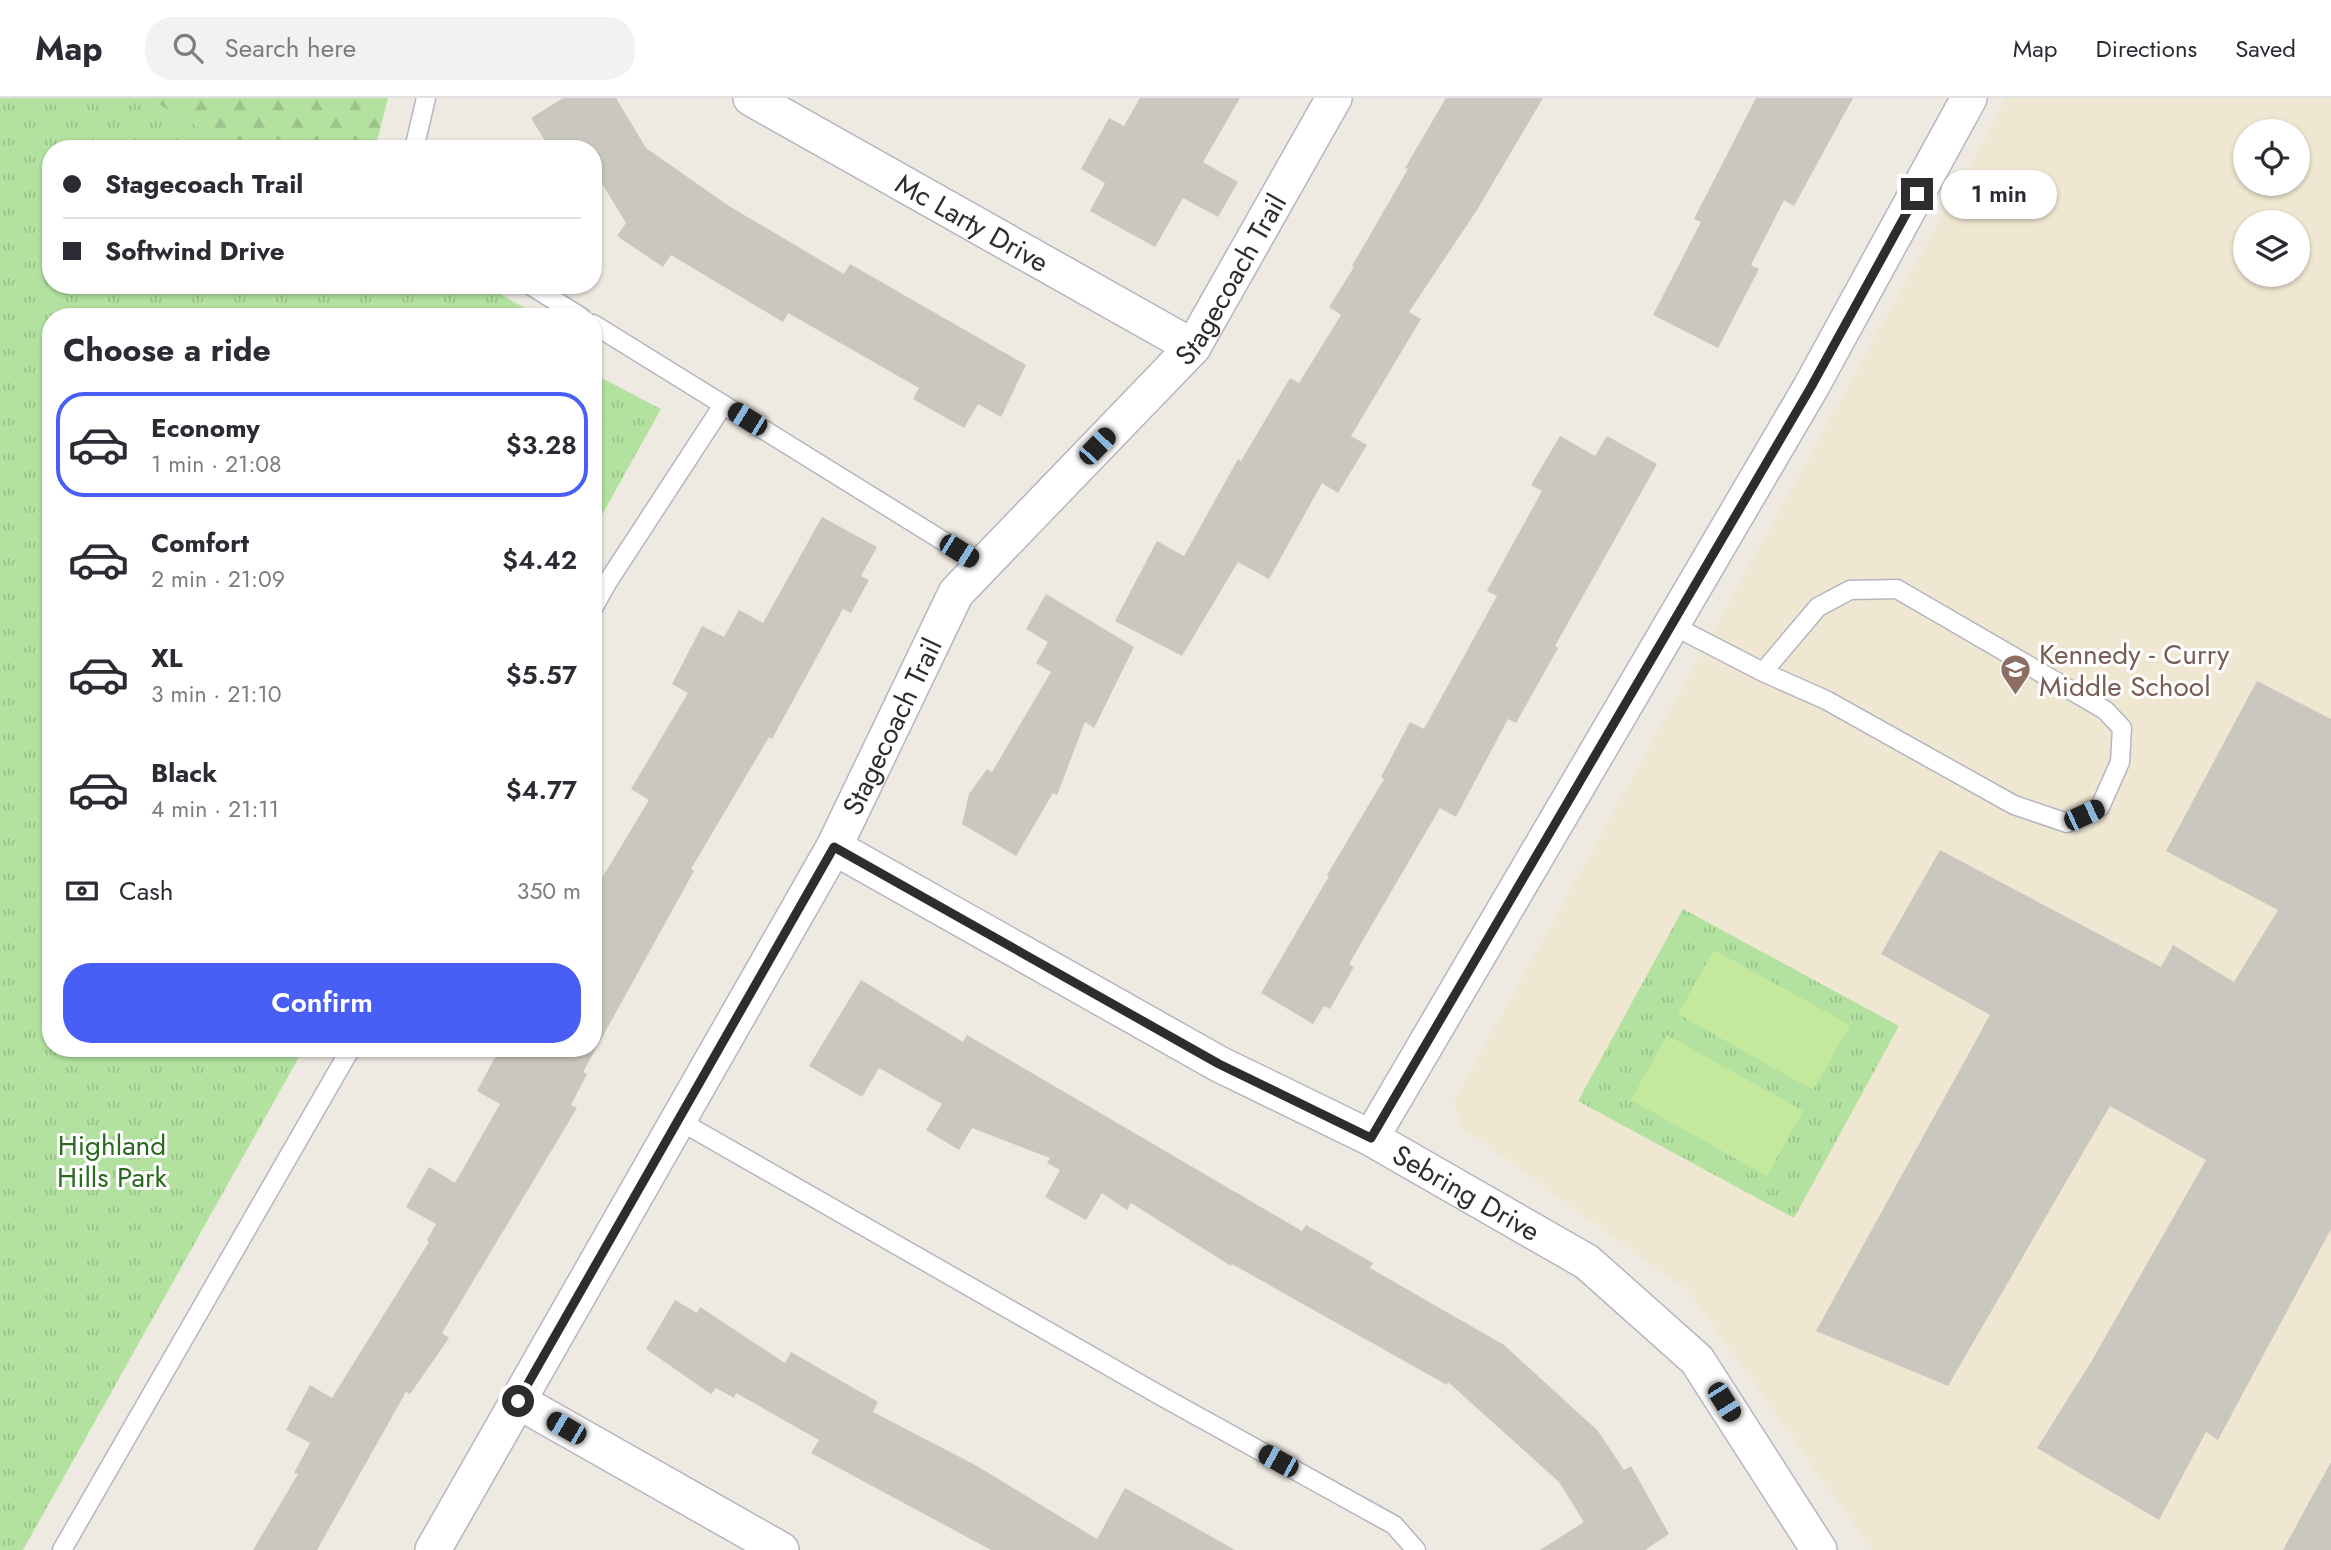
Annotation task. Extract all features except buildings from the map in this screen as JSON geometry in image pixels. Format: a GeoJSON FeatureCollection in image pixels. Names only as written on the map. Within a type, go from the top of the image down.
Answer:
{"type":"FeatureCollection","features":[{"type":"Feature","properties":{"kind":"street","name":"Mc Larty Drive"},"geometry":{"type":"LineString","coordinates":[[751,98],[1192,347]]}},
{"type":"Feature","properties":{"kind":"street","name":"Stagecoach Trail"},"geometry":{"type":"LineString","coordinates":[[433,1550],[834,847],[956,593],[1192,347],[1334,98]]}},
{"type":"Feature","properties":{"kind":"street"},"geometry":{"type":"LineString","coordinates":[[1371,1138],[1811,387],[1969,98]]}},
{"type":"Feature","properties":{"kind":"street","name":"Sebring Drive"},"geometry":{"type":"LineString","coordinates":[[834,847],[1219,1064],[1371,1138],[1587,1262],[1697,1360],[1819,1550]]}},
{"type":"Feature","properties":{"kind":"street"},"geometry":{"type":"LineString","coordinates":[[518,1401],[781,1550]]}},
{"type":"Feature","properties":{"kind":"lane"},"geometry":{"type":"LineString","coordinates":[[416,140],[426,98]]}},
{"type":"Feature","properties":{"kind":"lane"},"geometry":{"type":"LineString","coordinates":[[544,294],[567,308]]}},
{"type":"Feature","properties":{"kind":"lane"},"geometry":{"type":"LineString","coordinates":[[602,330],[982,565]]}},
{"type":"Feature","properties":{"kind":"lane"},"geometry":{"type":"LineString","coordinates":[[602,592],[723,405]]}},
{"type":"Feature","properties":{"kind":"lane"},"geometry":{"type":"LineString","coordinates":[[1672,625],[1763,672],[1826,700],[2014,805],[2067,823],[2100,807],[2120,762],[2122,728],[2105,709],[1897,589],[1850,590],[1818,607],[1763,672]]}},
{"type":"Feature","properties":{"kind":"lane"},"geometry":{"type":"LineString","coordinates":[[62,1550],[346,1057]]}},
{"type":"Feature","properties":{"kind":"lane"},"geometry":{"type":"LineString","coordinates":[[678,1120],[1161,1396],[1394,1525],[1416,1550]]}},
{"type":"Feature","properties":{"kind":"shaded area","name":"Kennedy - Curry Middle School"},"geometry":{"type":"Polygon","coordinates":[[[2007,98],[2331,98],[2331,1550],[1872,1550],[1690,1293],[1464,1129],[1453,1103],[2007,98]]]}},
{"type":"Feature","properties":{"kind":"green space","name":"Highland Hills Park"},"geometry":{"type":"Polygon","coordinates":[[[0,98],[147,98],[221,140],[42,140],[42,294],[500,294],[525,308],[42,308],[42,1057],[299,1057],[23,1550],[0,1550],[0,98]]]}},
{"type":"Feature","properties":{"kind":"green space"},"geometry":{"type":"Polygon","coordinates":[[[147,98],[388,98],[377,140],[221,140],[147,98]]]}},
{"type":"Feature","properties":{"kind":"green space"},"geometry":{"type":"Polygon","coordinates":[[[602,378],[661,409],[602,515],[602,378]]]}},
{"type":"Feature","properties":{"kind":"green space"},"geometry":{"type":"Polygon","coordinates":[[[1683,909],[1899,1026],[1794,1218],[1578,1101],[1683,909]]]}},
{"type":"Feature","properties":{"kind":"green space"},"geometry":{"type":"Polygon","coordinates":[[[1714,950],[1850,1025],[1813,1090],[1678,1014],[1714,950]]]}},
{"type":"Feature","properties":{"kind":"green space"},"geometry":{"type":"Polygon","coordinates":[[[1667,1035],[1803,1111],[1767,1176],[1631,1100],[1667,1035]]]}},
{"type":"Feature","properties":{"kind":"place","name":"Kennedy - Curry Middle School"},"geometry":{"type":"Point","coordinates":[2016,697]}},
{"type":"Feature","properties":{"kind":"route"},"geometry":{"type":"LineString","coordinates":[[518,1401],[834,847],[1219,1064],[1371,1138],[1811,387],[1917,194]]}}]}
